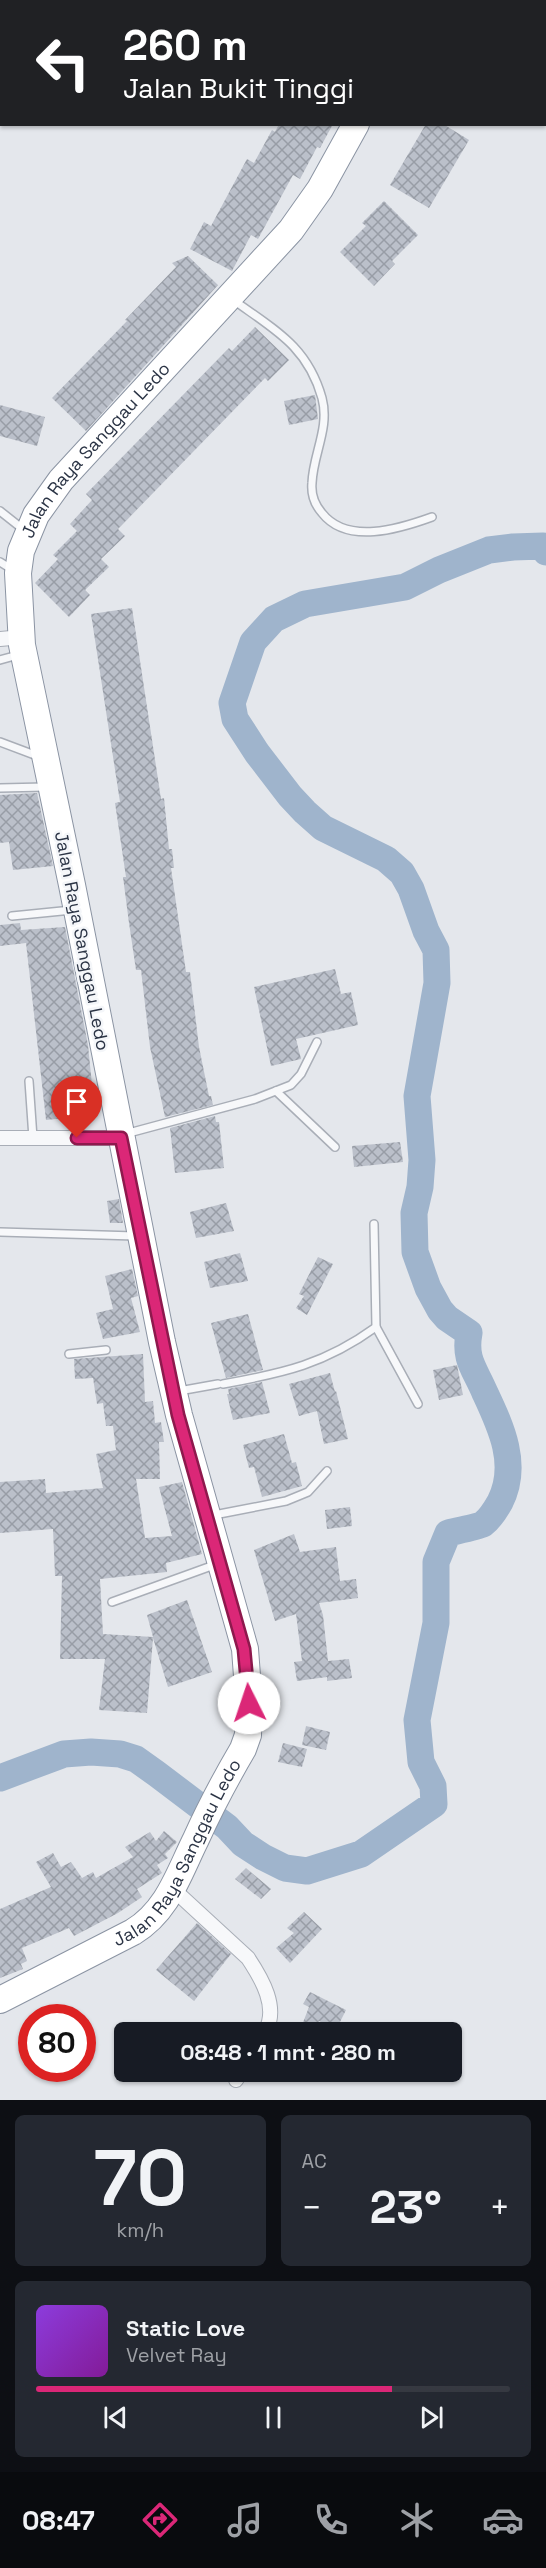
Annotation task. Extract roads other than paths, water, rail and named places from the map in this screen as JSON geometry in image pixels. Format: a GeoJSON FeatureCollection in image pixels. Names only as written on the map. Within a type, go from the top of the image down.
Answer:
{"type":"FeatureCollection","features":[{"type":"Feature","properties":{"kind":"highway","name":"Jalan Raya Sanggau Ledo"},"geometry":{"type":"LineString","coordinates":[[0,2000],[141,1927],[150,1920],[173,1889],[196,1838],[243,1749],[248,1735],[249,1693],[244,1649],[222,1562],[158,1343],[141,1236],[52,786],[46,759],[11,648],[9,568],[21,551],[44,502],[61,480],[299,220],[320,189],[355,126]]}},
{"type":"Feature","properties":{"kind":"street"},"geometry":{"type":"LineString","coordinates":[[0,1138],[120,1137]]}},
{"type":"Feature","properties":{"kind":"street"},"geometry":{"type":"LineString","coordinates":[[173,1889],[248,1958],[263,1983],[270,2008],[271,2016],[268,2022]]}},
{"type":"Feature","properties":{"kind":"lane"},"geometry":{"type":"LineString","coordinates":[[230,298],[292,342],[313,374],[322,399],[325,418],[311,483],[313,497],[319,510],[329,522],[340,529],[363,531],[392,529],[432,517]]}},
{"type":"Feature","properties":{"kind":"lane"},"geometry":{"type":"LineString","coordinates":[[0,512],[28,533]]}},
{"type":"Feature","properties":{"kind":"lane"},"geometry":{"type":"LineString","coordinates":[[0,742],[46,759]]}},
{"type":"Feature","properties":{"kind":"lane"},"geometry":{"type":"LineString","coordinates":[[0,788],[52,786]]}},
{"type":"Feature","properties":{"kind":"lane"},"geometry":{"type":"LineString","coordinates":[[12,916],[77,909]]}},
{"type":"Feature","properties":{"kind":"lane"},"geometry":{"type":"LineString","coordinates":[[120,1137],[255,1099],[291,1085],[317,1042]]}},
{"type":"Feature","properties":{"kind":"lane"},"geometry":{"type":"LineString","coordinates":[[29,1081],[33,1138]]}},
{"type":"Feature","properties":{"kind":"lane"},"geometry":{"type":"LineString","coordinates":[[276,1091],[335,1147]]}},
{"type":"Feature","properties":{"kind":"lane"},"geometry":{"type":"LineString","coordinates":[[374,1224],[376,1328],[418,1404]]}},
{"type":"Feature","properties":{"kind":"lane"},"geometry":{"type":"LineString","coordinates":[[0,1232],[141,1236]]}},
{"type":"Feature","properties":{"kind":"lane"},"geometry":{"type":"LineString","coordinates":[[173,1392],[270,1376],[327,1358],[376,1328]]}},
{"type":"Feature","properties":{"kind":"lane"},"geometry":{"type":"LineString","coordinates":[[69,1354],[106,1350]]}},
{"type":"Feature","properties":{"kind":"lane"},"geometry":{"type":"LineString","coordinates":[[208,1516],[286,1501],[308,1492],[327,1471]]}},
{"type":"Feature","properties":{"kind":"lane"},"geometry":{"type":"LineString","coordinates":[[112,1602],[222,1562]]}},
{"type":"Feature","properties":{"kind":"waterway"},"geometry":{"type":"LineString","coordinates":[[0,1778],[64,1754],[91,1752],[120,1754],[136,1759],[157,1774],[227,1827],[243,1844],[263,1857],[285,1868],[307,1871],[361,1854],[434,1804],[433,1786],[421,1762],[417,1720],[436,1623],[436,1562],[448,1533],[486,1522],[500,1502],[508,1474],[506,1446],[502,1433],[469,1358],[469,1333],[447,1318],[440,1310],[428,1288],[415,1252],[414,1213],[420,1187],[422,1160],[417,1096],[437,983],[436,950],[402,873],[386,859],[323,828],[305,812],[257,753],[235,719],[232,703],[253,642],[274,619],[305,604],[405,587],[439,570],[489,550],[543,546],[546,552]]}}]}
